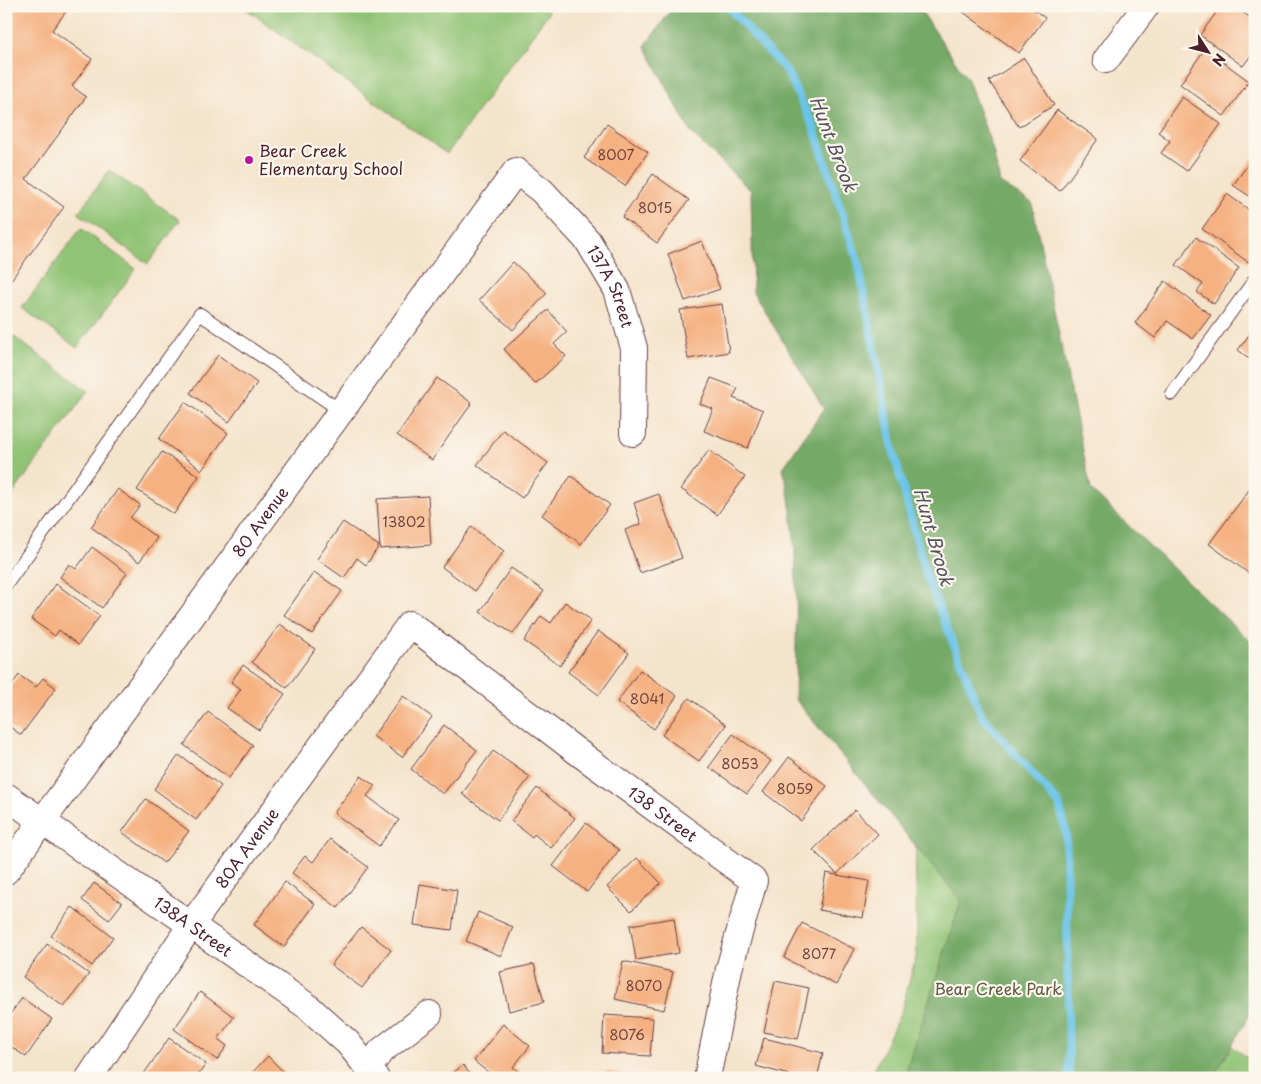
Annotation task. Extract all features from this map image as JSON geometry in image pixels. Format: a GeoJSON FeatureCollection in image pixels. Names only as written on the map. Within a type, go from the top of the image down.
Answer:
{"type":"FeatureCollection","features":[{"type":"Feature","properties":{"kind":"street"},"geometry":{"type":"LineString","coordinates":[[1106,60],[1146,6]]}},
{"type":"Feature","properties":{"kind":"street","name":"80 Avenue"},"geometry":{"type":"LineString","coordinates":[[6,871],[516,171]]}},
{"type":"Feature","properties":{"kind":"street","name":"137A Street"},"geometry":{"type":"LineString","coordinates":[[516,171],[542,191],[588,241],[617,290],[634,348],[632,433]]}},
{"type":"Feature","properties":{"kind":"street","name":"80A Avenue"},"geometry":{"type":"LineString","coordinates":[[89,1078],[191,925],[410,624]]}},
{"type":"Feature","properties":{"kind":"street","name":"138 Street"},"geometry":{"type":"LineString","coordinates":[[410,624],[575,750],[754,881],[730,969],[708,1078]]}},
{"type":"Feature","properties":{"kind":"street","name":"138A Street"},"geometry":{"type":"LineString","coordinates":[[6,796],[307,1006],[348,1043],[373,1073]]}},
{"type":"Feature","properties":{"kind":"street","name":"138A Street"},"geometry":{"type":"LineString","coordinates":[[373,1073],[381,1051],[429,1014]]}},
{"type":"Feature","properties":{"kind":"lane"},"geometry":{"type":"LineString","coordinates":[[1172,394],[1255,279]]}},
{"type":"Feature","properties":{"kind":"lane"},"geometry":{"type":"LineString","coordinates":[[6,585],[200,314],[341,412]]}},
{"type":"Feature","properties":{"kind":"green space"},"geometry":{"type":"Polygon","coordinates":[[[242,6],[542,6],[549,12],[447,154],[242,6]]]}},
{"type":"Feature","properties":{"kind":"green space"},"geometry":{"type":"Polygon","coordinates":[[[674,6],[918,6],[968,80],[993,150],[1000,183],[1032,203],[1091,490],[1255,646],[1255,1006],[1213,1078],[904,1078],[961,901],[795,699],[795,554],[789,496],[783,468],[824,409],[753,292],[751,191],[691,133],[645,46],[674,6]]]}},
{"type":"Feature","properties":{"kind":"green space"},"geometry":{"type":"Polygon","coordinates":[[[109,170],[180,220],[148,264],[78,213],[109,170]]]}},
{"type":"Feature","properties":{"kind":"green space"},"geometry":{"type":"Polygon","coordinates":[[[81,228],[136,269],[77,348],[22,308],[81,228]]]}},
{"type":"Feature","properties":{"kind":"green space"},"geometry":{"type":"Polygon","coordinates":[[[6,331],[88,391],[6,503],[6,331]]]}},
{"type":"Feature","properties":{"kind":"green space","name":"Bear Creek Park"},"geometry":{"type":"Polygon","coordinates":[[[915,821],[1255,1063],[1255,1078],[870,1078],[901,1012],[917,953],[915,821]]]}},
{"type":"Feature","properties":{"kind":"building"},"geometry":{"type":"Polygon","coordinates":[[[6,6],[70,6],[52,30],[92,59],[72,86],[86,97],[26,179],[64,207],[6,287],[6,107],[9,104],[6,102],[6,6]]]}},
{"type":"Feature","properties":{"kind":"building"},"geometry":{"type":"Polygon","coordinates":[[[961,6],[1029,6],[1045,18],[1019,53],[959,9],[961,6]]]}},
{"type":"Feature","properties":{"kind":"building"},"geometry":{"type":"Polygon","coordinates":[[[1221,6],[1234,6],[1255,21],[1255,50],[1243,66],[1200,35],[1221,6]]]}},
{"type":"Feature","properties":{"kind":"building"},"geometry":{"type":"Polygon","coordinates":[[[1247,6],[1255,6],[1255,13],[1247,6]]]}},
{"type":"Feature","properties":{"kind":"building"},"geometry":{"type":"Polygon","coordinates":[[[1205,49],[1249,81],[1224,116],[1180,84],[1205,49]]]}},
{"type":"Feature","properties":{"kind":"building"},"geometry":{"type":"Polygon","coordinates":[[[1024,58],[1054,105],[1019,127],[989,81],[1024,58]]]}},
{"type":"Feature","properties":{"kind":"building"},"geometry":{"type":"Polygon","coordinates":[[[1182,97],[1221,124],[1187,171],[1161,153],[1170,141],[1158,132],[1182,97]]]}},
{"type":"Feature","properties":{"kind":"building"},"geometry":{"type":"Polygon","coordinates":[[[1057,110],[1098,139],[1060,191],[1020,161],[1057,110]]]}},
{"type":"Feature","properties":{"kind":"building"},"geometry":{"type":"Polygon","coordinates":[[[607,124],[648,152],[625,186],[584,158],[607,124]]]}},
{"type":"Feature","properties":{"kind":"building"},"geometry":{"type":"Polygon","coordinates":[[[1255,155],[1255,200],[1233,185],[1255,155]]]}},
{"type":"Feature","properties":{"kind":"building"},"geometry":{"type":"Polygon","coordinates":[[[653,174],[689,200],[657,243],[622,217],[653,174]]]}},
{"type":"Feature","properties":{"kind":"building"},"geometry":{"type":"Polygon","coordinates":[[[1227,194],[1255,214],[1255,253],[1248,262],[1202,229],[1227,194]]]}},
{"type":"Feature","properties":{"kind":"building"},"geometry":{"type":"Polygon","coordinates":[[[1196,237],[1239,268],[1214,304],[1197,292],[1203,284],[1176,265],[1196,237]]]}},
{"type":"Feature","properties":{"kind":"building"},"geometry":{"type":"Polygon","coordinates":[[[702,241],[720,289],[685,301],[668,254],[702,241]]]}},
{"type":"Feature","properties":{"kind":"building"},"geometry":{"type":"Polygon","coordinates":[[[513,262],[547,293],[513,330],[479,300],[513,262]]]}},
{"type":"Feature","properties":{"kind":"building"},"geometry":{"type":"Polygon","coordinates":[[[1165,281],[1211,315],[1193,339],[1167,321],[1155,338],[1135,323],[1165,281]]]}},
{"type":"Feature","properties":{"kind":"building"},"geometry":{"type":"Polygon","coordinates":[[[722,304],[729,352],[688,359],[680,310],[722,304]]]}},
{"type":"Feature","properties":{"kind":"building"},"geometry":{"type":"Polygon","coordinates":[[[548,310],[567,332],[554,344],[566,356],[535,384],[504,349],[548,310]]]}},
{"type":"Feature","properties":{"kind":"building"},"geometry":{"type":"Polygon","coordinates":[[[1255,327],[1255,363],[1238,350],[1255,327]]]}},
{"type":"Feature","properties":{"kind":"building"},"geometry":{"type":"Polygon","coordinates":[[[218,355],[257,383],[229,422],[190,393],[218,355]]]}},
{"type":"Feature","properties":{"kind":"building"},"geometry":{"type":"Polygon","coordinates":[[[437,378],[472,403],[432,460],[397,435],[437,378]]]}},
{"type":"Feature","properties":{"kind":"building"},"geometry":{"type":"Polygon","coordinates":[[[711,378],[738,388],[733,398],[763,410],[748,448],[704,431],[713,409],[700,404],[711,378]]]}},
{"type":"Feature","properties":{"kind":"building"},"geometry":{"type":"Polygon","coordinates":[[[185,402],[228,433],[202,470],[159,439],[185,402]]]}},
{"type":"Feature","properties":{"kind":"building"},"geometry":{"type":"Polygon","coordinates":[[[503,430],[548,463],[522,498],[477,465],[503,430]]]}},
{"type":"Feature","properties":{"kind":"building"},"geometry":{"type":"Polygon","coordinates":[[[709,450],[745,477],[717,515],[681,489],[709,450]]]}},
{"type":"Feature","properties":{"kind":"building"},"geometry":{"type":"Polygon","coordinates":[[[162,452],[199,476],[174,514],[137,490],[162,452]]]}},
{"type":"Feature","properties":{"kind":"building"},"geometry":{"type":"Polygon","coordinates":[[[571,476],[610,505],[581,544],[542,515],[571,476]]]}},
{"type":"Feature","properties":{"kind":"building"},"geometry":{"type":"Polygon","coordinates":[[[1255,482],[1255,570],[1251,575],[1209,544],[1255,482]]]}},
{"type":"Feature","properties":{"kind":"building"},"geometry":{"type":"Polygon","coordinates":[[[118,489],[140,505],[130,518],[157,538],[139,562],[91,527],[118,489]]]}},
{"type":"Feature","properties":{"kind":"building"},"geometry":{"type":"Polygon","coordinates":[[[659,494],[682,558],[640,573],[625,530],[641,524],[634,503],[659,494]]]}},
{"type":"Feature","properties":{"kind":"building"},"geometry":{"type":"Polygon","coordinates":[[[428,496],[431,545],[380,549],[377,499],[428,496]]]}},
{"type":"Feature","properties":{"kind":"building"},"geometry":{"type":"Polygon","coordinates":[[[343,522],[379,546],[366,565],[357,558],[344,578],[317,559],[343,522]]]}},
{"type":"Feature","properties":{"kind":"building"},"geometry":{"type":"Polygon","coordinates":[[[471,527],[504,551],[475,591],[442,567],[471,527]]]}},
{"type":"Feature","properties":{"kind":"building"},"geometry":{"type":"Polygon","coordinates":[[[92,547],[127,573],[102,608],[60,577],[69,564],[76,569],[92,547]]]}},
{"type":"Feature","properties":{"kind":"building"},"geometry":{"type":"Polygon","coordinates":[[[511,568],[544,591],[513,634],[480,612],[511,568]]]}},
{"type":"Feature","properties":{"kind":"building"},"geometry":{"type":"Polygon","coordinates":[[[314,572],[342,591],[312,634],[284,615],[314,572]]]}},
{"type":"Feature","properties":{"kind":"building"},"geometry":{"type":"Polygon","coordinates":[[[56,584],[100,616],[78,645],[59,630],[55,636],[31,619],[56,584]]]}},
{"type":"Feature","properties":{"kind":"building"},"geometry":{"type":"Polygon","coordinates":[[[565,602],[591,620],[560,666],[524,641],[541,616],[551,623],[565,602]]]}},
{"type":"Feature","properties":{"kind":"building"},"geometry":{"type":"Polygon","coordinates":[[[280,624],[315,649],[287,688],[252,662],[280,624]]]}},
{"type":"Feature","properties":{"kind":"building"},"geometry":{"type":"Polygon","coordinates":[[[598,631],[629,653],[599,695],[568,672],[598,631]]]}},
{"type":"Feature","properties":{"kind":"building"},"geometry":{"type":"Polygon","coordinates":[[[6,647],[12,650],[6,662],[6,647]]]}},
{"type":"Feature","properties":{"kind":"building"},"geometry":{"type":"Polygon","coordinates":[[[243,665],[285,694],[259,730],[227,708],[241,689],[231,682],[243,665]]]}},
{"type":"Feature","properties":{"kind":"building"},"geometry":{"type":"Polygon","coordinates":[[[640,670],[677,696],[654,729],[617,702],[640,670]]]}},
{"type":"Feature","properties":{"kind":"building"},"geometry":{"type":"Polygon","coordinates":[[[19,675],[36,687],[43,678],[56,688],[21,735],[6,724],[6,693],[19,675]]]}},
{"type":"Feature","properties":{"kind":"building"},"geometry":{"type":"Polygon","coordinates":[[[403,696],[432,717],[402,757],[373,736],[403,696]]]}},
{"type":"Feature","properties":{"kind":"building"},"geometry":{"type":"Polygon","coordinates":[[[689,698],[726,725],[699,761],[662,735],[689,698]]]}},
{"type":"Feature","properties":{"kind":"building"},"geometry":{"type":"Polygon","coordinates":[[[208,712],[253,745],[229,778],[184,745],[208,712]]]}},
{"type":"Feature","properties":{"kind":"building"},"geometry":{"type":"Polygon","coordinates":[[[444,725],[477,750],[443,794],[411,769],[444,725]]]}},
{"type":"Feature","properties":{"kind":"building"},"geometry":{"type":"Polygon","coordinates":[[[733,734],[771,761],[747,794],[709,767],[733,734]]]}},
{"type":"Feature","properties":{"kind":"building"},"geometry":{"type":"Polygon","coordinates":[[[493,751],[530,777],[498,820],[462,794],[493,751]]]}},
{"type":"Feature","properties":{"kind":"building"},"geometry":{"type":"Polygon","coordinates":[[[179,755],[221,786],[196,820],[154,789],[179,755]]]}},
{"type":"Feature","properties":{"kind":"building"},"geometry":{"type":"Polygon","coordinates":[[[789,757],[827,786],[801,821],[763,792],[789,757]]]}},
{"type":"Feature","properties":{"kind":"building"},"geometry":{"type":"Polygon","coordinates":[[[361,776],[375,786],[367,796],[399,820],[379,846],[334,813],[361,776]]]}},
{"type":"Feature","properties":{"kind":"building"},"geometry":{"type":"Polygon","coordinates":[[[537,788],[575,818],[551,848],[534,834],[532,837],[511,821],[537,788]]]}},
{"type":"Feature","properties":{"kind":"building"},"geometry":{"type":"Polygon","coordinates":[[[146,799],[189,831],[164,863],[122,832],[146,799]]]}},
{"type":"Feature","properties":{"kind":"building"},"geometry":{"type":"Polygon","coordinates":[[[855,810],[878,834],[837,874],[813,850],[855,810]]]}},
{"type":"Feature","properties":{"kind":"building"},"geometry":{"type":"Polygon","coordinates":[[[586,823],[619,850],[587,892],[553,866],[586,823]]]}},
{"type":"Feature","properties":{"kind":"building"},"geometry":{"type":"Polygon","coordinates":[[[330,839],[368,867],[338,908],[292,873],[305,856],[313,862],[330,839]]]}},
{"type":"Feature","properties":{"kind":"building"},"geometry":{"type":"Polygon","coordinates":[[[637,858],[661,883],[631,911],[607,887],[637,858]]]}},
{"type":"Feature","properties":{"kind":"building"},"geometry":{"type":"Polygon","coordinates":[[[826,873],[869,881],[863,918],[819,910],[826,873]]]}},
{"type":"Feature","properties":{"kind":"building"},"geometry":{"type":"Polygon","coordinates":[[[285,882],[315,904],[284,947],[254,925],[285,882]]]}},
{"type":"Feature","properties":{"kind":"building"},"geometry":{"type":"Polygon","coordinates":[[[94,883],[122,903],[109,920],[82,900],[94,883]]]}},
{"type":"Feature","properties":{"kind":"building"},"geometry":{"type":"Polygon","coordinates":[[[420,884],[457,890],[452,930],[414,925],[420,884]]]}},
{"type":"Feature","properties":{"kind":"building"},"geometry":{"type":"Polygon","coordinates":[[[72,907],[113,937],[92,966],[51,936],[72,907]]]}},
{"type":"Feature","properties":{"kind":"building"},"geometry":{"type":"Polygon","coordinates":[[[478,912],[513,927],[501,956],[466,941],[478,912]]]}},
{"type":"Feature","properties":{"kind":"building"},"geometry":{"type":"Polygon","coordinates":[[[674,918],[679,953],[636,960],[630,925],[674,918]]]}},
{"type":"Feature","properties":{"kind":"building"},"geometry":{"type":"Polygon","coordinates":[[[802,923],[854,949],[836,985],[784,958],[802,923]]]}},
{"type":"Feature","properties":{"kind":"building"},"geometry":{"type":"Polygon","coordinates":[[[361,927],[391,950],[362,988],[331,965],[361,927]]]}},
{"type":"Feature","properties":{"kind":"building"},"geometry":{"type":"Polygon","coordinates":[[[47,944],[89,974],[64,1007],[23,977],[47,944]]]}},
{"type":"Feature","properties":{"kind":"building"},"geometry":{"type":"Polygon","coordinates":[[[623,961],[673,972],[664,1010],[615,999],[623,961]]]}},
{"type":"Feature","properties":{"kind":"building"},"geometry":{"type":"Polygon","coordinates":[[[534,964],[544,1002],[509,1011],[500,972],[534,964]]]}},
{"type":"Feature","properties":{"kind":"building"},"geometry":{"type":"Polygon","coordinates":[[[775,981],[809,988],[798,1039],[764,1032],[775,981]]]}},
{"type":"Feature","properties":{"kind":"building"},"geometry":{"type":"Polygon","coordinates":[[[200,992],[234,1017],[218,1039],[227,1046],[217,1060],[174,1029],[200,992]]]}},
{"type":"Feature","properties":{"kind":"building"},"geometry":{"type":"Polygon","coordinates":[[[22,998],[52,1019],[26,1057],[6,1043],[6,1020],[22,998]]]}},
{"type":"Feature","properties":{"kind":"building"},"geometry":{"type":"Polygon","coordinates":[[[604,1015],[653,1018],[650,1056],[602,1053],[604,1015]]]}},
{"type":"Feature","properties":{"kind":"building"},"geometry":{"type":"Polygon","coordinates":[[[503,1024],[530,1046],[513,1067],[523,1076],[521,1078],[495,1078],[474,1061],[503,1024]]]}},
{"type":"Feature","properties":{"kind":"building"},"geometry":{"type":"Polygon","coordinates":[[[169,1038],[206,1064],[196,1078],[141,1078],[169,1038]]]}},
{"type":"Feature","properties":{"kind":"building"},"geometry":{"type":"Polygon","coordinates":[[[764,1038],[823,1053],[817,1078],[788,1078],[789,1075],[756,1066],[764,1038]]]}},
{"type":"Feature","properties":{"kind":"building"},"geometry":{"type":"Polygon","coordinates":[[[268,1056],[289,1078],[247,1078],[268,1056]]]}},
{"type":"Feature","properties":{"kind":"building"},"geometry":{"type":"Polygon","coordinates":[[[463,1065],[473,1078],[447,1078],[463,1065]]]}},
{"type":"Feature","properties":{"kind":"building"},"geometry":{"type":"Polygon","coordinates":[[[606,1071],[635,1077],[635,1078],[605,1078],[606,1071]]]}},
{"type":"Feature","properties":{"kind":"waterway","name":"Hunt Brook"},"geometry":{"type":"LineString","coordinates":[[727,6],[787,72],[814,128],[858,261],[893,450],[926,575],[982,716],[1059,804],[1066,832],[1069,1078]]}},
{"type":"Feature","properties":{"kind":"place","name":"Bear Creek Elementary School"},"geometry":{"type":"Point","coordinates":[249,160]}}]}
